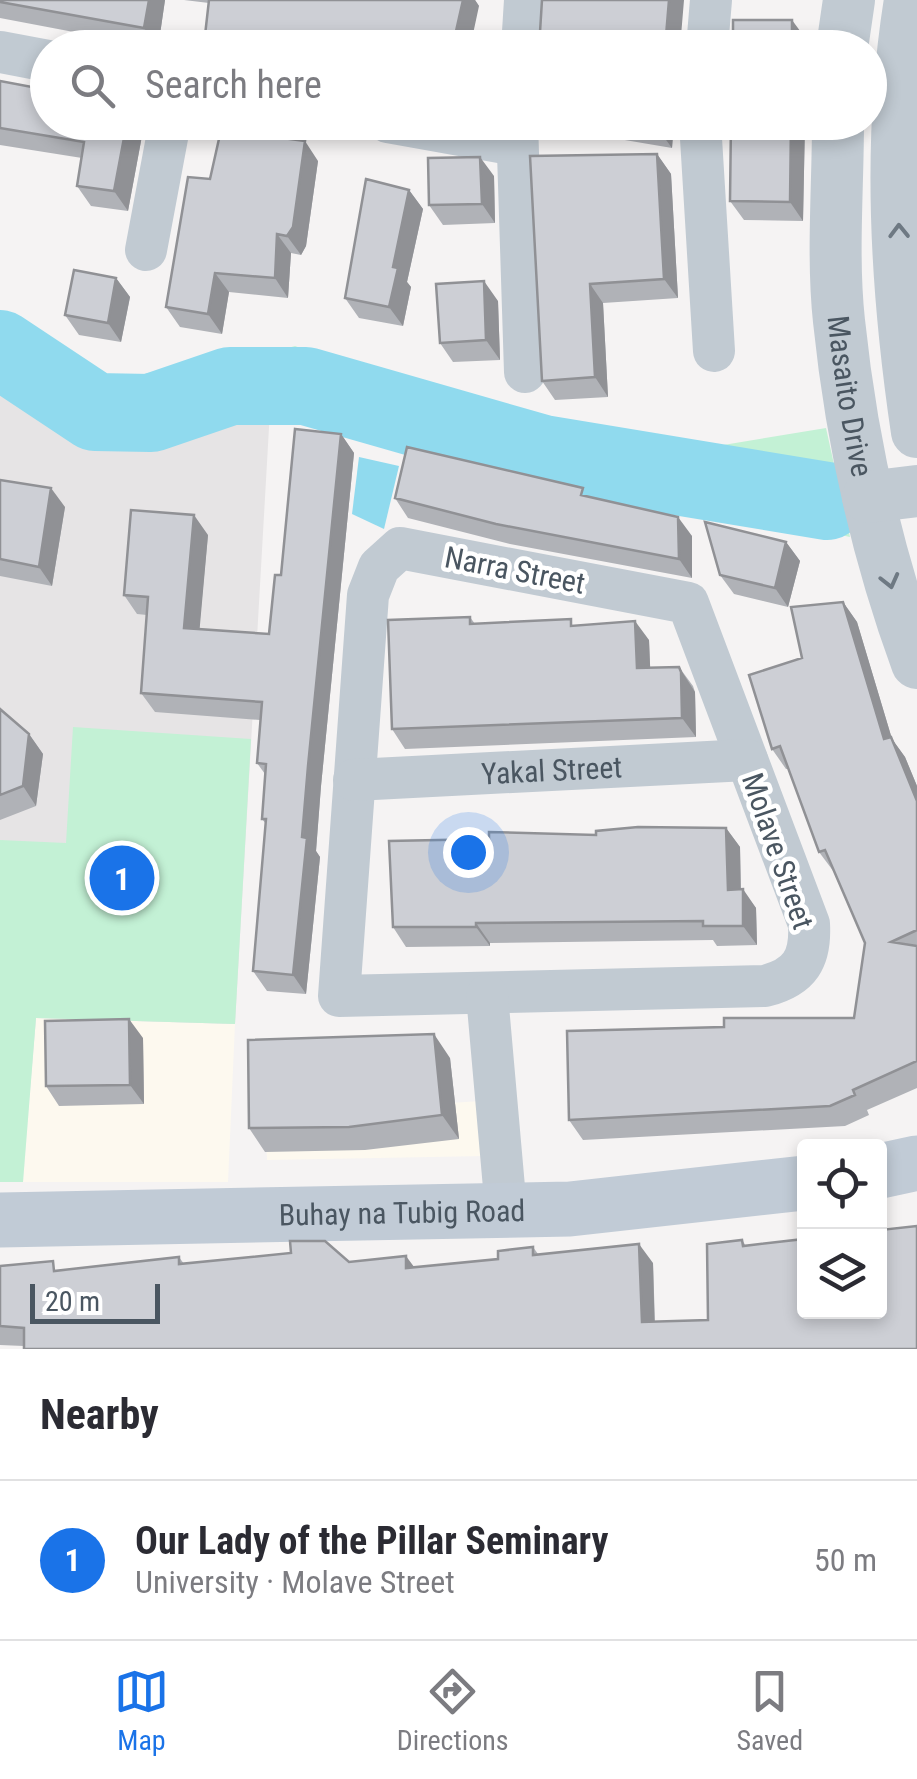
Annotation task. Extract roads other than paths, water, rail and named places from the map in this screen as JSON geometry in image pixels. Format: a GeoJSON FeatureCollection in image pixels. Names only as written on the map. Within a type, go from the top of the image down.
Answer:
{"type":"FeatureCollection","features":[{"type":"Feature","properties":{"kind":"main road"},"geometry":{"type":"LineString","coordinates":[[887,1169],[917,1163]]}},
{"type":"Feature","properties":{"kind":"main road","name":"Buhay na Tubig Road"},"geometry":{"type":"LineString","coordinates":[[0,1220],[570,1209],[797,1184]]}},
{"type":"Feature","properties":{"kind":"street"},"geometry":{"type":"LineString","coordinates":[[523,30],[525,0]]}},
{"type":"Feature","properties":{"kind":"street"},"geometry":{"type":"LineString","coordinates":[[709,30],[712,0]]}},
{"type":"Feature","properties":{"kind":"street"},"geometry":{"type":"LineString","coordinates":[[845,30],[850,0]]}},
{"type":"Feature","properties":{"kind":"street","name":"Masaito Drive"},"geometry":{"type":"LineString","coordinates":[[910,0],[898,77],[900,321],[917,432]]}},
{"type":"Feature","properties":{"kind":"street"},"geometry":{"type":"LineString","coordinates":[[0,52],[30,58]]}},
{"type":"Feature","properties":{"kind":"street"},"geometry":{"type":"LineString","coordinates":[[146,250],[167,140]]}},
{"type":"Feature","properties":{"kind":"street"},"geometry":{"type":"LineString","coordinates":[[516,140],[525,372]]}},
{"type":"Feature","properties":{"kind":"street"},"geometry":{"type":"LineString","coordinates":[[701,140],[714,351]]}},
{"type":"Feature","properties":{"kind":"street","name":"Masaito Drive"},"geometry":{"type":"LineString","coordinates":[[838,140],[838,318],[893,494],[896,606],[917,663]]}},
{"type":"Feature","properties":{"kind":"street","name":"Narra Street"},"geometry":{"type":"LineString","coordinates":[[368,594],[379,567],[400,548],[688,603]]}},
{"type":"Feature","properties":{"kind":"street","name":"Molave Street"},"geometry":{"type":"LineString","coordinates":[[368,594],[339,996],[765,986],[786,980],[802,967],[810,948],[809,924],[688,603]]}},
{"type":"Feature","properties":{"kind":"street","name":"Yakal Street"},"geometry":{"type":"LineString","coordinates":[[354,780],[747,760]]}},
{"type":"Feature","properties":{"kind":"street"},"geometry":{"type":"LineString","coordinates":[[487,994],[506,1210]]}},
{"type":"Feature","properties":{"kind":"water"},"geometry":{"type":"Polygon","coordinates":[[[359,457],[399,466],[384,529],[352,514],[359,457]]]}},
{"type":"Feature","properties":{"kind":"waterway"},"geometry":{"type":"LineString","coordinates":[[0,349],[95,412],[151,413],[230,386],[306,386],[543,454],[827,501]]}},
{"type":"Feature","properties":{"kind":"place","name":"Our Lady of the Pillar Seminary"},"geometry":{"type":"Point","coordinates":[122,878]}}]}
